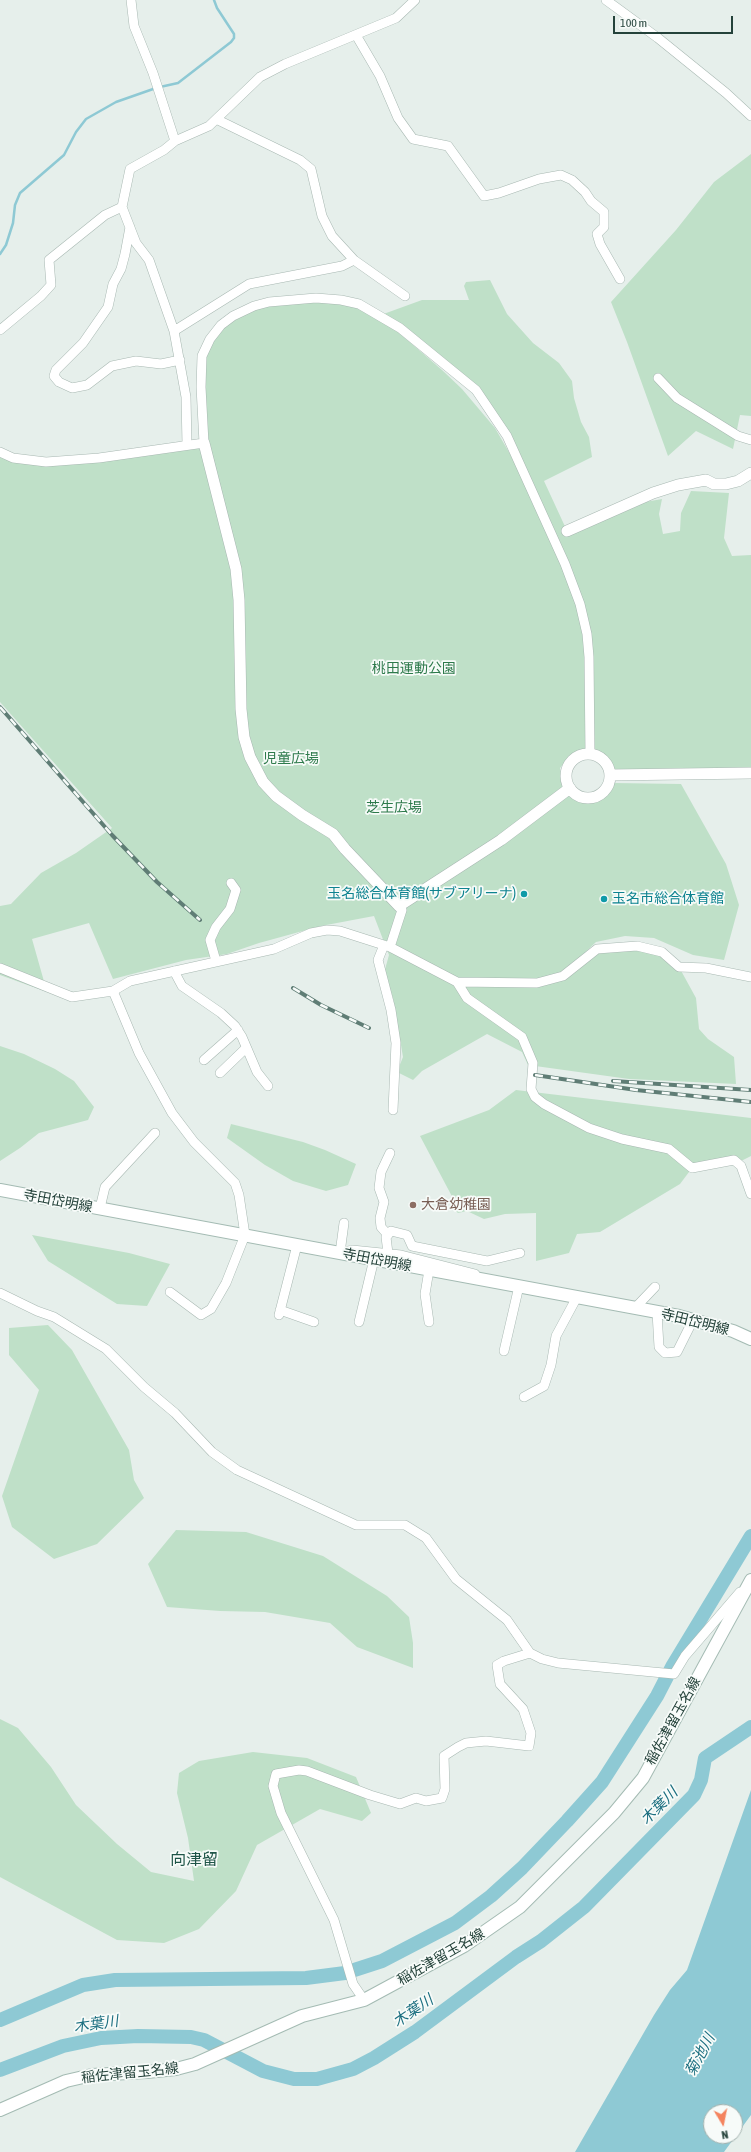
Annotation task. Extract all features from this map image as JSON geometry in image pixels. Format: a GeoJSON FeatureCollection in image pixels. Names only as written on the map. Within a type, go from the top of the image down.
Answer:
{"type":"FeatureCollection","features":[{"type":"Feature","properties":{"kind":"main road","name":"寺田岱明線"},"geometry":{"type":"LineString","coordinates":[[0,1190],[658,1312],[733,1331],[751,1339]]}},
{"type":"Feature","properties":{"kind":"main road","name":"稲佐津留玉名線"},"geometry":{"type":"LineString","coordinates":[[0,2110],[66,2081],[104,2073],[147,2072],[176,2069],[216,2056],[302,2016],[364,2000],[464,1946],[520,1907],[614,1813],[643,1778],[751,1580]]}},
{"type":"Feature","properties":{"kind":"street"},"geometry":{"type":"LineString","coordinates":[[131,0],[134,26],[153,74],[175,141]]}},
{"type":"Feature","properties":{"kind":"street"},"geometry":{"type":"LineString","coordinates":[[187,445],[186,396],[174,331],[149,260],[136,243],[122,207],[130,169],[164,150],[175,141],[209,126],[218,120],[260,77],[285,64],[396,18],[415,0]]}},
{"type":"Feature","properties":{"kind":"street"},"geometry":{"type":"LineString","coordinates":[[606,0],[658,38],[726,93],[751,116]]}},
{"type":"Feature","properties":{"kind":"street"},"geometry":{"type":"LineString","coordinates":[[356,35],[380,76],[398,118],[413,139],[448,146],[484,196],[499,193],[539,179],[562,175],[572,180],[585,192],[591,201],[604,212],[604,227],[597,234],[600,244],[620,279]]}},
{"type":"Feature","properties":{"kind":"street"},"geometry":{"type":"LineString","coordinates":[[218,120],[300,160],[311,169],[326,226],[354,260],[405,296]]}},
{"type":"Feature","properties":{"kind":"street"},"geometry":{"type":"LineString","coordinates":[[0,330],[41,296],[51,285],[50,260],[105,215],[122,207]]}},
{"type":"Feature","properties":{"kind":"street"},"geometry":{"type":"LineString","coordinates":[[130,227],[121,269],[113,284],[108,307],[83,343],[56,370],[54,376],[59,382],[72,388],[87,385],[112,366],[136,361],[161,364],[180,360]]}},
{"type":"Feature","properties":{"kind":"street"},"geometry":{"type":"LineString","coordinates":[[174,331],[249,284],[342,266],[354,260]]}},
{"type":"Feature","properties":{"kind":"street"},"geometry":{"type":"LineString","coordinates":[[393,1110],[396,1043],[391,1010],[378,960],[387,946],[402,910],[333,834],[302,815],[272,792],[263,782],[250,758],[244,736],[241,709],[239,600],[236,570],[204,443],[201,387],[202,356],[210,339],[221,325],[233,316],[254,306],[269,302],[316,298],[340,300],[359,304],[400,328],[476,390],[507,436],[565,564],[580,604],[587,634],[589,657],[590,754]]}},
{"type":"Feature","properties":{"kind":"street"},"geometry":{"type":"LineString","coordinates":[[658,378],[677,398],[738,436],[751,440]]}},
{"type":"Feature","properties":{"kind":"street"},"geometry":{"type":"LineString","coordinates":[[0,452],[13,458],[46,462],[99,458],[204,443]]}},
{"type":"Feature","properties":{"kind":"street"},"geometry":{"type":"LineString","coordinates":[[567,531],[653,493],[678,485],[706,480],[714,484],[726,484],[738,481],[751,473]]}},
{"type":"Feature","properties":{"kind":"street"},"geometry":{"type":"LineString","coordinates":[[582,754],[590,754],[604,761],[610,775],[606,788],[595,796],[581,796],[570,788],[566,775],[571,762],[582,754]]}},
{"type":"Feature","properties":{"kind":"street"},"geometry":{"type":"LineString","coordinates":[[610,775],[751,772]]}},
{"type":"Feature","properties":{"kind":"street"},"geometry":{"type":"LineString","coordinates":[[399,906],[501,840],[570,788]]}},
{"type":"Feature","properties":{"kind":"street"},"geometry":{"type":"LineString","coordinates":[[216,961],[210,940],[216,927],[230,909],[236,890],[231,883]]}},
{"type":"Feature","properties":{"kind":"street"},"geometry":{"type":"LineString","coordinates":[[0,968],[72,997],[113,991],[130,981],[274,949],[311,933],[327,930],[340,931],[387,946],[457,982],[537,983],[563,976],[597,949],[637,946],[662,952],[679,967],[706,968],[751,977]]}},
{"type":"Feature","properties":{"kind":"street"},"geometry":{"type":"LineString","coordinates":[[174,971],[182,986],[221,1014],[238,1030],[257,1072],[268,1086]]}},
{"type":"Feature","properties":{"kind":"street"},"geometry":{"type":"LineString","coordinates":[[457,982],[467,998],[522,1037],[533,1063],[531,1089],[535,1097],[544,1104],[589,1128],[622,1139],[669,1149],[692,1168],[734,1160],[741,1166],[751,1194]]}},
{"type":"Feature","properties":{"kind":"street"},"geometry":{"type":"LineString","coordinates":[[113,991],[139,1053],[172,1113],[194,1142],[235,1182],[239,1195],[245,1235],[226,1283],[211,1309],[201,1314],[170,1292]]}},
{"type":"Feature","properties":{"kind":"street"},"geometry":{"type":"LineString","coordinates":[[204,1060],[238,1030]]}},
{"type":"Feature","properties":{"kind":"street"},"geometry":{"type":"LineString","coordinates":[[220,1073],[246,1048]]}},
{"type":"Feature","properties":{"kind":"street"},"geometry":{"type":"LineString","coordinates":[[100,1208],[105,1187],[155,1133]]}},
{"type":"Feature","properties":{"kind":"street"},"geometry":{"type":"LineString","coordinates":[[388,1234],[381,1227],[380,1218],[384,1202],[379,1188],[381,1172],[390,1153]]}},
{"type":"Feature","properties":{"kind":"street"},"geometry":{"type":"LineString","coordinates":[[344,1223],[340,1253],[352,1250],[405,1256],[471,1272],[487,1280]]}},
{"type":"Feature","properties":{"kind":"street"},"geometry":{"type":"LineString","coordinates":[[388,1253],[386,1237],[391,1231],[407,1235],[412,1246]]}},
{"type":"Feature","properties":{"kind":"street"},"geometry":{"type":"LineString","coordinates":[[297,1245],[280,1312],[314,1322]]}},
{"type":"Feature","properties":{"kind":"street"},"geometry":{"type":"LineString","coordinates":[[412,1246],[487,1261],[520,1253]]}},
{"type":"Feature","properties":{"kind":"street"},"geometry":{"type":"LineString","coordinates":[[405,1256],[412,1246]]}},
{"type":"Feature","properties":{"kind":"street"},"geometry":{"type":"LineString","coordinates":[[359,1322],[374,1259]]}},
{"type":"Feature","properties":{"kind":"street"},"geometry":{"type":"LineString","coordinates":[[429,1270],[425,1294],[429,1322]]}},
{"type":"Feature","properties":{"kind":"street"},"geometry":{"type":"LineString","coordinates":[[504,1351],[518,1286]]}},
{"type":"Feature","properties":{"kind":"street"},"geometry":{"type":"LineString","coordinates":[[635,1308],[655,1287]]}},
{"type":"Feature","properties":{"kind":"street"},"geometry":{"type":"LineString","coordinates":[[0,1293],[37,1311],[54,1317],[106,1349],[144,1387],[175,1413],[212,1452],[237,1470],[356,1525],[405,1526],[426,1538],[456,1579],[507,1620],[530,1653],[542,1659],[558,1663],[674,1674],[685,1656],[751,1580]]}},
{"type":"Feature","properties":{"kind":"street"},"geometry":{"type":"LineString","coordinates":[[524,1397],[544,1386],[551,1366],[556,1336],[577,1297]]}},
{"type":"Feature","properties":{"kind":"street"},"geometry":{"type":"LineString","coordinates":[[658,1312],[659,1347],[665,1353],[677,1352],[693,1320]]}},
{"type":"Feature","properties":{"kind":"street"},"geometry":{"type":"LineString","coordinates":[[364,2000],[353,1984],[334,1920],[280,1813],[273,1786],[276,1774],[299,1770],[307,1771],[370,1795],[400,1804],[416,1798],[426,1801],[442,1798],[445,1789],[444,1756],[466,1743],[486,1741],[528,1746],[531,1733],[523,1709],[500,1684],[497,1665],[504,1661],[530,1653]]}},
{"type":"Feature","properties":{"kind":"green space"},"geometry":{"type":"Polygon","coordinates":[[[751,154],[751,416],[740,415],[733,449],[696,431],[668,456],[611,302],[676,230],[714,182],[751,154]]]}},
{"type":"Feature","properties":{"kind":"green space"},"geometry":{"type":"Polygon","coordinates":[[[490,280],[507,314],[533,343],[559,363],[572,381],[574,398],[581,422],[589,437],[592,457],[544,481],[568,533],[645,502],[662,499],[659,514],[663,534],[680,531],[681,513],[691,491],[729,493],[724,538],[732,556],[751,555],[751,773],[614,775],[610,763],[606,758],[587,749],[579,750],[571,754],[560,768],[562,787],[570,797],[587,802],[604,796],[611,790],[614,783],[681,784],[726,864],[739,905],[724,960],[693,955],[654,938],[625,936],[596,942],[577,960],[597,949],[637,946],[662,952],[679,967],[696,998],[699,1029],[708,1039],[734,1057],[736,1084],[629,1079],[528,1065],[522,1052],[487,1034],[422,1071],[413,1080],[397,1072],[403,1057],[393,998],[384,973],[389,955],[374,916],[321,926],[259,943],[227,954],[186,960],[113,979],[89,923],[32,939],[47,992],[0,975],[0,906],[11,904],[41,873],[76,853],[112,828],[0,702],[0,452],[47,462],[204,443],[205,349],[221,325],[254,306],[316,298],[359,304],[398,332],[442,370],[462,389],[495,428],[529,487],[508,439],[476,390],[378,316],[422,300],[469,300],[464,286],[466,282],[490,280]]]}},
{"type":"Feature","properties":{"kind":"green space"},"geometry":{"type":"Polygon","coordinates":[[[0,1046],[24,1054],[55,1069],[74,1081],[94,1107],[88,1120],[39,1133],[0,1161],[0,1046]]]}},
{"type":"Feature","properties":{"kind":"green space"},"geometry":{"type":"Polygon","coordinates":[[[516,1090],[751,1118],[751,1156],[739,1162],[692,1168],[680,1184],[600,1232],[577,1234],[569,1253],[536,1261],[536,1213],[505,1214],[484,1219],[467,1211],[458,1213],[453,1208],[456,1204],[420,1136],[489,1110],[516,1090]]]}},
{"type":"Feature","properties":{"kind":"green space"},"geometry":{"type":"Polygon","coordinates":[[[231,1124],[303,1142],[356,1164],[348,1185],[326,1191],[293,1181],[265,1165],[227,1138],[231,1124]]]}},
{"type":"Feature","properties":{"kind":"green space"},"geometry":{"type":"Polygon","coordinates":[[[32,1235],[129,1253],[170,1264],[147,1306],[117,1304],[48,1261],[32,1235]]]}},
{"type":"Feature","properties":{"kind":"green space"},"geometry":{"type":"Polygon","coordinates":[[[48,1325],[72,1350],[129,1450],[134,1480],[144,1498],[97,1544],[54,1559],[12,1527],[2,1496],[39,1390],[9,1355],[9,1328],[48,1325]]]}},
{"type":"Feature","properties":{"kind":"green space"},"geometry":{"type":"Polygon","coordinates":[[[176,1530],[246,1532],[323,1556],[387,1596],[409,1617],[413,1643],[413,1668],[357,1647],[330,1623],[265,1612],[220,1611],[167,1607],[148,1564],[176,1530]]]}},
{"type":"Feature","properties":{"kind":"green space"},"geometry":{"type":"Polygon","coordinates":[[[0,1719],[18,1728],[51,1767],[76,1805],[117,1844],[151,1872],[194,1881],[188,1838],[177,1793],[179,1773],[199,1761],[253,1752],[307,1758],[356,1777],[371,1813],[362,1821],[320,1809],[257,1845],[236,1891],[199,1929],[164,1943],[117,1940],[0,1877],[0,1719]]]}},
{"type":"Feature","properties":{"kind":"water","name":"菊池川"},"geometry":{"type":"Polygon","coordinates":[[[751,1790],[751,2115],[743,2126],[743,2104],[703,2104],[703,2144],[730,2144],[724,2152],[575,2152],[670,1990],[687,1970],[751,1790]]]}},
{"type":"Feature","properties":{"kind":"waterway"},"geometry":{"type":"LineString","coordinates":[[160,87],[178,83],[231,42],[234,38],[234,34],[217,8],[214,0]]}},
{"type":"Feature","properties":{"kind":"waterway"},"geometry":{"type":"LineString","coordinates":[[0,254],[6,245],[13,223],[15,205],[20,193],[64,155],[76,132],[86,119],[116,102],[156,88]]}},
{"type":"Feature","properties":{"kind":"waterway"},"geometry":{"type":"LineString","coordinates":[[0,2020],[83,1985],[115,1980],[306,1978],[345,1973],[382,1961],[455,1923],[491,1896],[522,1868],[602,1782],[657,1696],[673,1665],[751,1536]]}},
{"type":"Feature","properties":{"kind":"waterway","name":"木葉川"},"geometry":{"type":"LineString","coordinates":[[0,2070],[63,2046],[101,2038],[138,2036],[191,2037],[204,2040],[263,2071],[294,2079],[317,2079],[353,2069],[374,2058],[415,2032],[516,1957],[541,1941],[584,1907],[694,1795],[701,1780],[705,1758],[751,1727]]}},
{"type":"Feature","properties":{"kind":"railway"},"geometry":{"type":"LineString","coordinates":[[0,707],[112,835],[157,882],[200,920]]}},
{"type":"Feature","properties":{"kind":"railway"},"geometry":{"type":"LineString","coordinates":[[293,988],[321,1005],[369,1028]]}},
{"type":"Feature","properties":{"kind":"railway"},"geometry":{"type":"LineString","coordinates":[[535,1075],[636,1090],[751,1102]]}},
{"type":"Feature","properties":{"kind":"railway"},"geometry":{"type":"LineString","coordinates":[[613,1081],[751,1090]]}},
{"type":"Feature","properties":{"kind":"place","name":"玉名総合体育館(サブアリーナ)"},"geometry":{"type":"Point","coordinates":[524,894]}},
{"type":"Feature","properties":{"kind":"place","name":"玉名市総合体育館"},"geometry":{"type":"Point","coordinates":[604,899]}},
{"type":"Feature","properties":{"kind":"place","name":"大倉幼稚園"},"geometry":{"type":"Point","coordinates":[413,1205]}},
{"type":"Feature","properties":{"kind":"district","name":"向津留"},"geometry":{"type":"Point","coordinates":[194,1860]}},
{"type":"Feature","properties":{"kind":"park label","name":"桃田運動公園"},"geometry":{"type":"Point","coordinates":[414,669]}},
{"type":"Feature","properties":{"kind":"park label","name":"児童広場"},"geometry":{"type":"Point","coordinates":[291,759]}},
{"type":"Feature","properties":{"kind":"park label","name":"芝生広場"},"geometry":{"type":"Point","coordinates":[394,808]}}]}
